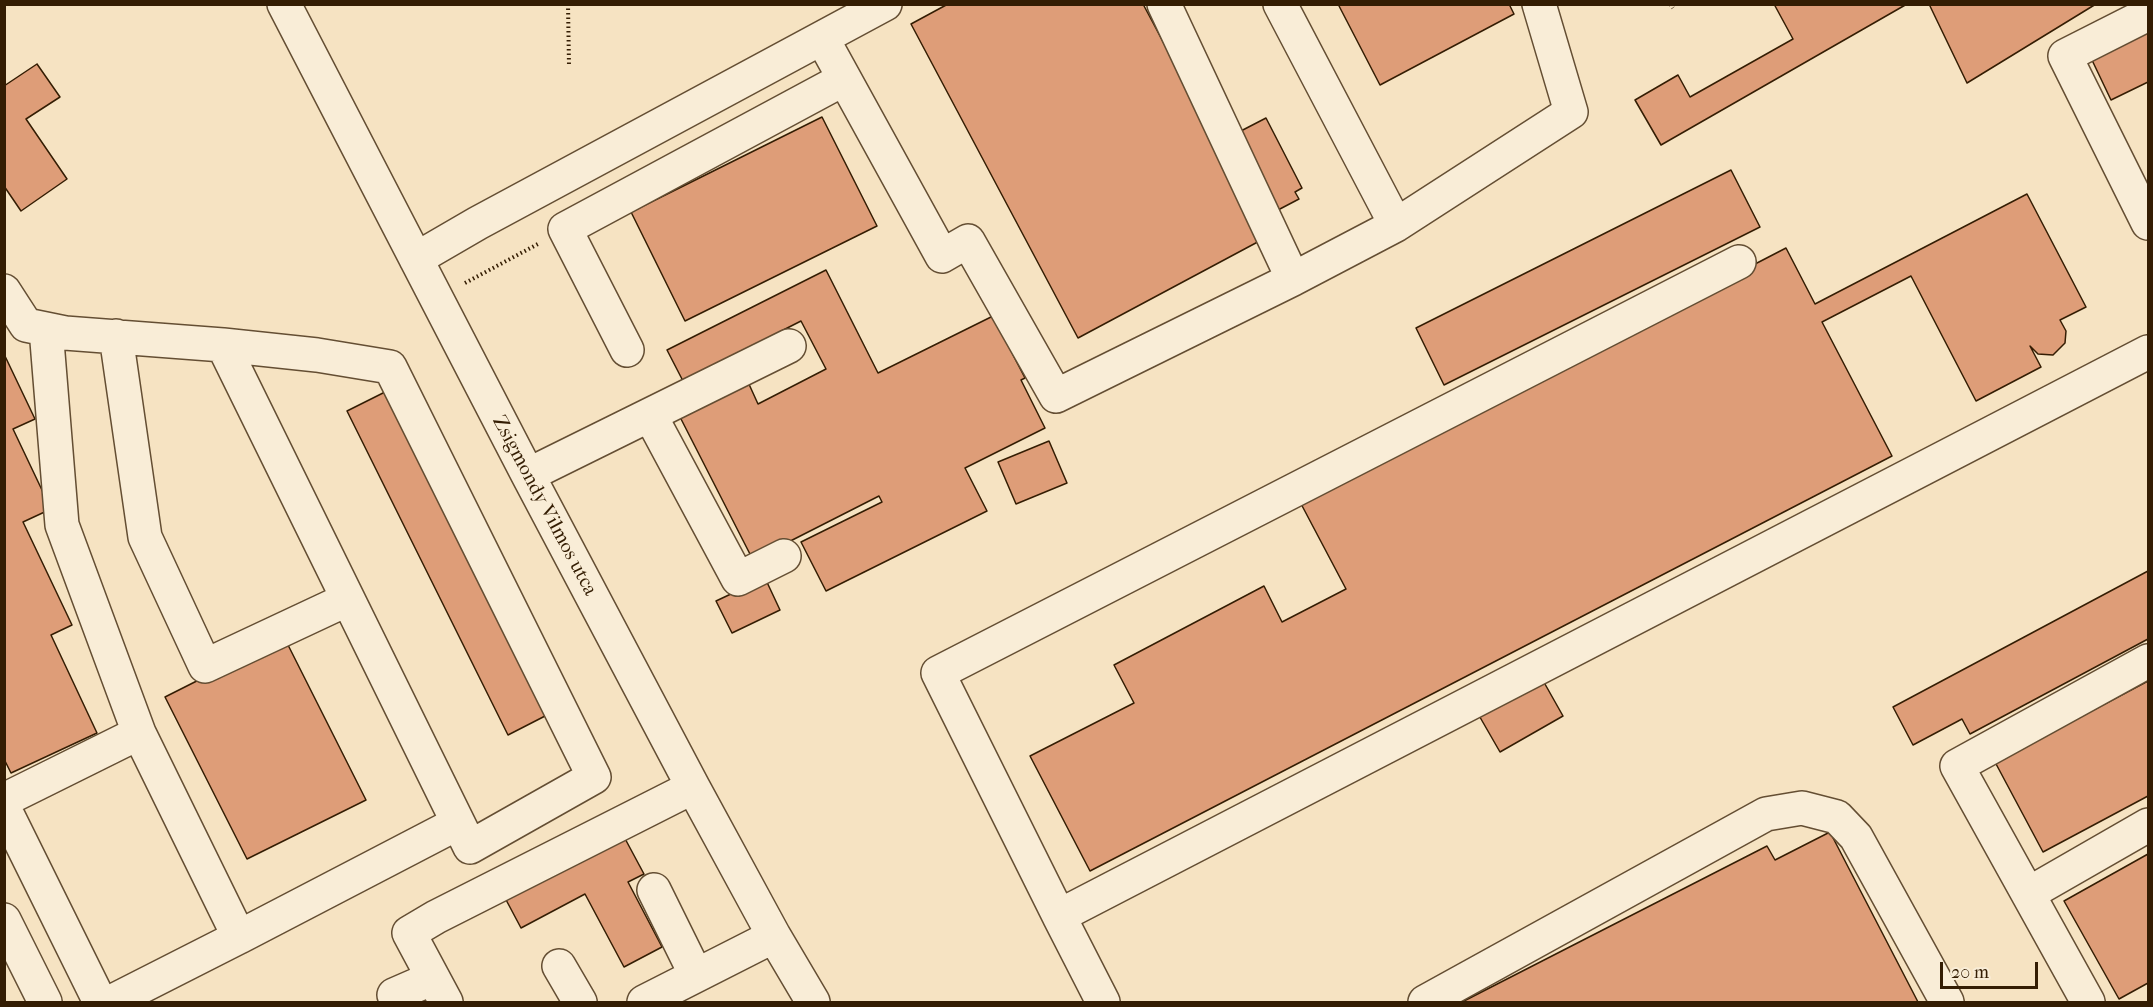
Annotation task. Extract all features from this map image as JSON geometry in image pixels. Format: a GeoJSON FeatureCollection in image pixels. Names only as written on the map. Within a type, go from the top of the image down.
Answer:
{"type":"FeatureCollection","features":[{"type":"Feature","properties":{"kind":"street","name":"Zsigmondy Vilmos utca"},"geometry":{"type":"LineString","coordinates":[[284,4],[435,298],[693,787],[774,936],[813,1002]]}},
{"type":"Feature","properties":{"kind":"street"},"geometry":{"type":"LineString","coordinates":[[416,259],[885,4]]}},
{"type":"Feature","properties":{"kind":"street"},"geometry":{"type":"LineString","coordinates":[[1164,4],[1293,279]]}},
{"type":"Feature","properties":{"kind":"street"},"geometry":{"type":"LineString","coordinates":[[1280,4],[1396,225]]}},
{"type":"Feature","properties":{"kind":"street"},"geometry":{"type":"LineString","coordinates":[[822,38],[942,256],[968,241],[1056,396],[1293,279],[1396,225],[1571,112],[1539,4]]}},
{"type":"Feature","properties":{"kind":"street"},"geometry":{"type":"LineString","coordinates":[[2148,14],[2065,56],[2148,223]]}},
{"type":"Feature","properties":{"kind":"street"},"geometry":{"type":"LineString","coordinates":[[565,229],[844,79]]}},
{"type":"Feature","properties":{"kind":"street"},"geometry":{"type":"LineString","coordinates":[[544,188],[627,350]]}},
{"type":"Feature","properties":{"kind":"street"},"geometry":{"type":"LineString","coordinates":[[1103,1002],[938,673],[1739,262]]}},
{"type":"Feature","properties":{"kind":"street"},"geometry":{"type":"LineString","coordinates":[[4,291],[26,325],[65,333],[223,345],[317,355],[390,367],[594,777],[470,847],[223,345]]}},
{"type":"Feature","properties":{"kind":"street"},"geometry":{"type":"LineString","coordinates":[[46,329],[62,525],[139,733],[239,937]]}},
{"type":"Feature","properties":{"kind":"street"},"geometry":{"type":"LineString","coordinates":[[116,336],[145,537],[205,666],[348,599]]}},
{"type":"Feature","properties":{"kind":"street"},"geometry":{"type":"LineString","coordinates":[[528,475],[789,346]]}},
{"type":"Feature","properties":{"kind":"street"},"geometry":{"type":"LineString","coordinates":[[1059,916],[2148,352]]}},
{"type":"Feature","properties":{"kind":"street"},"geometry":{"type":"LineString","coordinates":[[650,415],[738,579],[784,556]]}},
{"type":"Feature","properties":{"kind":"street"},"geometry":{"type":"LineString","coordinates":[[2088,1002],[1957,766],[2148,661]]}},
{"type":"Feature","properties":{"kind":"street"},"geometry":{"type":"LineString","coordinates":[[4,800],[139,733]]}},
{"type":"Feature","properties":{"kind":"street"},"geometry":{"type":"LineString","coordinates":[[394,995],[440,990],[410,933],[446,912],[693,787]]}},
{"type":"Feature","properties":{"kind":"street"},"geometry":{"type":"LineString","coordinates":[[4,808],[100,1002]]}},
{"type":"Feature","properties":{"kind":"street"},"geometry":{"type":"LineString","coordinates":[[1425,1002],[1766,814],[1802,808],[1837,818],[1856,837],[1947,1002]]}},
{"type":"Feature","properties":{"kind":"street"},"geometry":{"type":"LineString","coordinates":[[111,1002],[458,823]]}},
{"type":"Feature","properties":{"kind":"street"},"geometry":{"type":"LineString","coordinates":[[2028,894],[2148,825]]}},
{"type":"Feature","properties":{"kind":"street"},"geometry":{"type":"LineString","coordinates":[[654,890],[696,975]]}},
{"type":"Feature","properties":{"kind":"street"},"geometry":{"type":"LineString","coordinates":[[4,920],[45,1002]]}},
{"type":"Feature","properties":{"kind":"street"},"geometry":{"type":"LineString","coordinates":[[644,1002],[774,936]]}},
{"type":"Feature","properties":{"kind":"street"},"geometry":{"type":"LineString","coordinates":[[559,966],[580,1002]]}},
{"type":"Feature","properties":{"kind":"path"},"geometry":{"type":"LineString","coordinates":[[568,4],[569,66]]}},
{"type":"Feature","properties":{"kind":"path"},"geometry":{"type":"LineString","coordinates":[[435,298],[565,229]]}},
{"type":"Feature","properties":{"kind":"building"},"geometry":{"type":"Polygon","coordinates":[[[948,4],[1143,4],[1267,237],[1078,338],[911,24],[948,4]]]}},
{"type":"Feature","properties":{"kind":"building"},"geometry":{"type":"Polygon","coordinates":[[[1338,4],[1509,4],[1514,14],[1380,85],[1338,4]]]}},
{"type":"Feature","properties":{"kind":"building"},"geometry":{"type":"Polygon","coordinates":[[[1774,4],[1907,4],[1661,145],[1635,100],[1678,75],[1690,97],[1793,39],[1774,4]]]}},
{"type":"Feature","properties":{"kind":"building"},"geometry":{"type":"Polygon","coordinates":[[[1929,4],[2096,4],[1967,83],[1929,4]]]}},
{"type":"Feature","properties":{"kind":"building"},"geometry":{"type":"Polygon","coordinates":[[[2148,31],[2148,82],[2111,100],[2091,58],[2148,31]]]}},
{"type":"Feature","properties":{"kind":"building"},"geometry":{"type":"Polygon","coordinates":[[[37,64],[60,97],[26,119],[67,179],[21,211],[4,186],[4,86],[37,64]]]}},
{"type":"Feature","properties":{"kind":"building"},"geometry":{"type":"Polygon","coordinates":[[[822,117],[877,226],[685,321],[631,212],[822,117]]]}},
{"type":"Feature","properties":{"kind":"building"},"geometry":{"type":"Polygon","coordinates":[[[1266,118],[1302,188],[1295,192],[1299,199],[1278,210],[1237,133],[1266,118]]]}},
{"type":"Feature","properties":{"kind":"building"},"geometry":{"type":"Polygon","coordinates":[[[1731,170],[1760,227],[1444,385],[1416,328],[1731,170]]]}},
{"type":"Feature","properties":{"kind":"building"},"geometry":{"type":"Polygon","coordinates":[[[2027,194],[2086,307],[2060,320],[2066,331],[2065,343],[2053,355],[2038,354],[2030,346],[2041,367],[1976,401],[1911,276],[1822,322],[1892,456],[1090,871],[1030,756],[1134,703],[1114,665],[1264,586],[1282,622],[1346,589],[1299,500],[1786,248],[1815,304],[2027,194]]]}},
{"type":"Feature","properties":{"kind":"building"},"geometry":{"type":"Polygon","coordinates":[[[826,270],[878,373],[993,316],[1025,378],[1021,380],[1045,428],[965,468],[987,511],[826,591],[801,542],[882,502],[879,496],[753,560],[680,417],[748,382],[758,404],[826,369],[801,321],[683,381],[667,350],[826,270]]]}},
{"type":"Feature","properties":{"kind":"building"},"geometry":{"type":"Polygon","coordinates":[[[4,354],[35,419],[13,429],[51,509],[23,522],[72,625],[51,635],[97,733],[11,773],[4,759],[4,354]]]}},
{"type":"Feature","properties":{"kind":"building"},"geometry":{"type":"Polygon","coordinates":[[[389,390],[549,714],[508,735],[347,411],[389,390]]]}},
{"type":"Feature","properties":{"kind":"building"},"geometry":{"type":"Polygon","coordinates":[[[1049,441],[1067,483],[1016,504],[998,462],[1049,441]]]}},
{"type":"Feature","properties":{"kind":"building"},"geometry":{"type":"Polygon","coordinates":[[[2148,571],[2148,639],[1970,734],[1962,719],[1913,745],[1893,707],[2148,571]]]}},
{"type":"Feature","properties":{"kind":"building"},"geometry":{"type":"Polygon","coordinates":[[[765,578],[780,610],[732,633],[716,601],[765,578]]]}},
{"type":"Feature","properties":{"kind":"building"},"geometry":{"type":"Polygon","coordinates":[[[284,637],[366,800],[247,859],[165,697],[284,637]]]}},
{"type":"Feature","properties":{"kind":"building"},"geometry":{"type":"Polygon","coordinates":[[[1541,677],[1563,716],[1500,752],[1477,712],[1541,677]]]}},
{"type":"Feature","properties":{"kind":"building"},"geometry":{"type":"Polygon","coordinates":[[[2148,681],[2148,796],[2043,852],[1995,762],[2148,681]]]}},
{"type":"Feature","properties":{"kind":"building"},"geometry":{"type":"Polygon","coordinates":[[[1830,832],[1918,1002],[1462,1002],[1767,846],[1775,860],[1830,832]]]}},
{"type":"Feature","properties":{"kind":"building"},"geometry":{"type":"Polygon","coordinates":[[[622,833],[644,874],[628,882],[662,947],[624,967],[585,894],[521,928],[504,896],[622,833]]]}},
{"type":"Feature","properties":{"kind":"building"},"geometry":{"type":"Polygon","coordinates":[[[2148,854],[2148,983],[2119,999],[2064,901],[2148,854]]]}}]}
